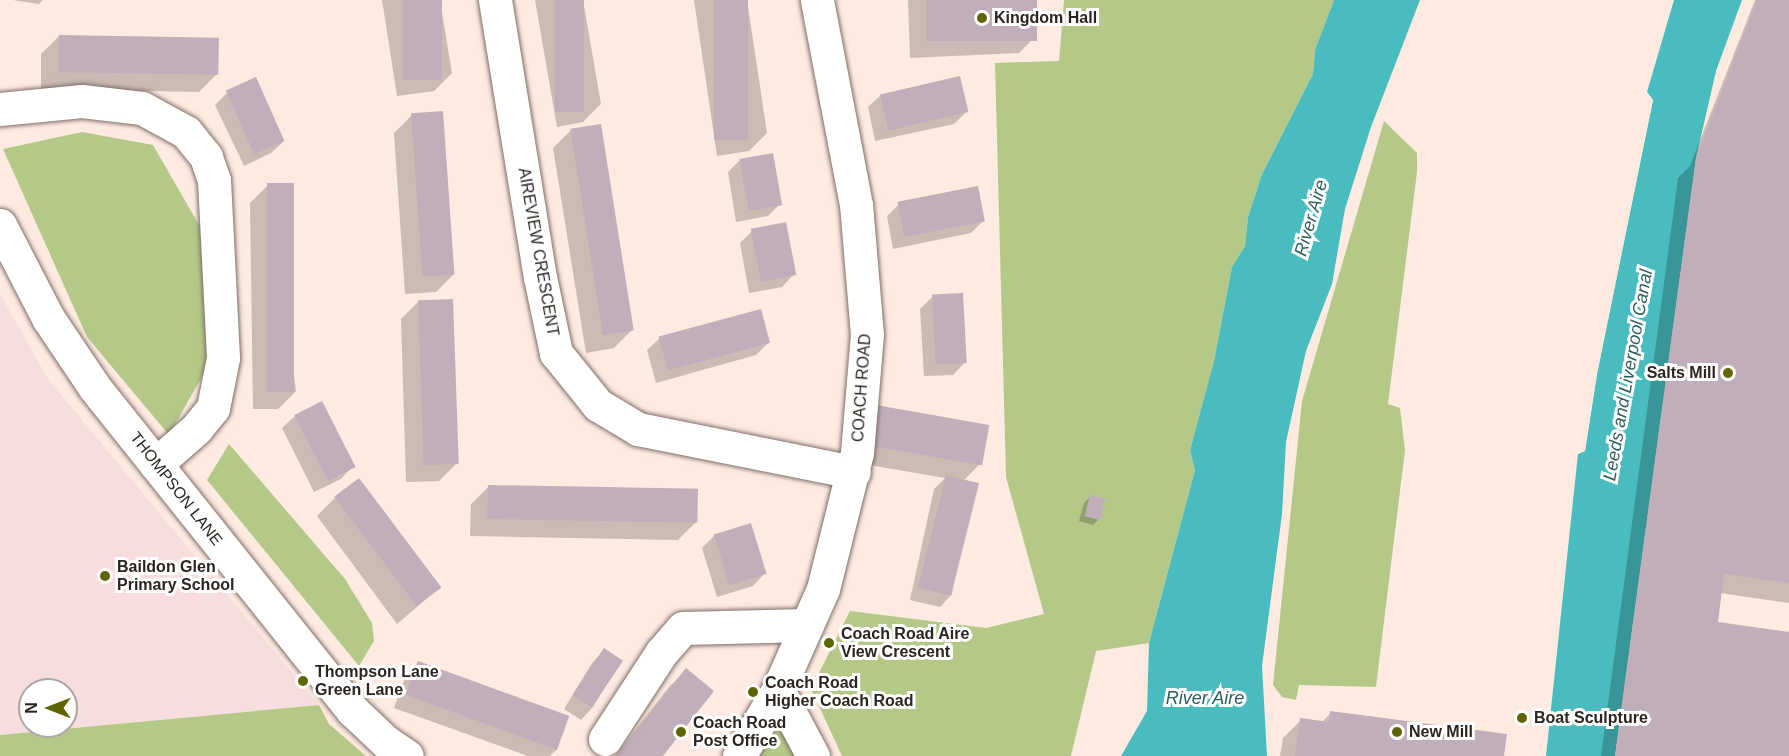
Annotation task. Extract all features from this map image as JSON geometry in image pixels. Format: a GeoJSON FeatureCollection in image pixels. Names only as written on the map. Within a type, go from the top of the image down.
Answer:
{"type":"FeatureCollection","features":[{"type":"Feature","properties":{"kind":"street","name":"AIREVIEW CRESCENT"},"geometry":{"type":"LineString","coordinates":[[495,0],[540,277],[556,353],[598,405],[638,429],[854,472]]}},
{"type":"Feature","properties":{"kind":"street","name":"COACH ROAD"},"geometry":{"type":"LineString","coordinates":[[739,756],[778,690],[823,589],[854,472],[867,335],[855,204],[817,0]]}},
{"type":"Feature","properties":{"kind":"street"},"geometry":{"type":"LineString","coordinates":[[0,109],[82,101],[142,108],[186,132],[206,157],[214,180],[224,358],[213,408],[197,428],[156,464]]}},
{"type":"Feature","properties":{"kind":"street","name":"THOMPSON LANE"},"geometry":{"type":"LineString","coordinates":[[0,225],[59,335],[95,388],[352,710],[386,742],[407,756]]}},
{"type":"Feature","properties":{"kind":"street"},"geometry":{"type":"LineString","coordinates":[[605,738],[661,653],[683,628],[807,625]]}},
{"type":"Feature","properties":{"kind":"street"},"geometry":{"type":"LineString","coordinates":[[778,690],[813,756]]}},
{"type":"Feature","properties":{"kind":"shaded area","name":"Baildon Glen Primary School"},"geometry":{"type":"Polygon","coordinates":[[[0,294],[48,379],[319,705],[78,728],[78,678],[18,678],[18,733],[0,735],[0,294]]]}},
{"type":"Feature","properties":{"kind":"green space"},"geometry":{"type":"Polygon","coordinates":[[[1064,0],[1334,0],[1315,50],[1313,74],[1262,174],[1248,217],[1245,246],[1232,267],[1214,361],[1190,450],[1195,470],[1149,643],[1096,651],[1071,756],[842,756],[811,689],[850,611],[986,628],[1044,614],[1006,477],[995,63],[1059,61],[1064,0]]]}},
{"type":"Feature","properties":{"kind":"green space"},"geometry":{"type":"Polygon","coordinates":[[[1384,121],[1417,153],[1417,172],[1388,404],[1400,408],[1405,450],[1376,687],[1299,685],[1296,700],[1282,697],[1273,685],[1302,401],[1384,121]]]}},
{"type":"Feature","properties":{"kind":"green space"},"geometry":{"type":"Polygon","coordinates":[[[82,132],[153,145],[206,237],[212,359],[169,435],[87,337],[3,149],[82,132]]]}},
{"type":"Feature","properties":{"kind":"green space"},"geometry":{"type":"Polygon","coordinates":[[[229,444],[345,579],[372,623],[374,641],[359,666],[207,480],[229,444]]]}},
{"type":"Feature","properties":{"kind":"green space"},"geometry":{"type":"Polygon","coordinates":[[[319,705],[329,724],[366,756],[0,756],[0,735],[18,733],[18,738],[78,738],[78,728],[319,705]]]}},
{"type":"Feature","properties":{"kind":"green space"},"geometry":{"type":"Polygon","coordinates":[[[776,731],[791,733],[804,756],[760,756],[776,731]]]}},
{"type":"Feature","properties":{"kind":"water","name":"River Aire"},"geometry":{"type":"Polygon","coordinates":[[[1334,0],[1420,0],[1371,127],[1345,209],[1332,284],[1306,351],[1286,442],[1282,514],[1262,666],[1267,756],[1121,756],[1147,711],[1149,643],[1195,470],[1190,450],[1214,361],[1232,267],[1245,246],[1248,217],[1262,174],[1313,74],[1315,50],[1334,0]]]}},
{"type":"Feature","properties":{"kind":"water","name":"Leeds and Liverpool Canal"},"geometry":{"type":"Polygon","coordinates":[[[1674,0],[1742,0],[1716,71],[1696,158],[1615,756],[1546,756],[1578,454],[1585,451],[1597,374],[1653,100],[1647,92],[1674,0]]]}},
{"type":"Feature","properties":{"kind":"pier"},"geometry":{"type":"Polygon","coordinates":[[[1647,92],[1653,100],[1597,374],[1585,451],[1578,454],[1582,449],[1594,373],[1650,100],[1647,92]]]}},
{"type":"Feature","properties":{"kind":"building"},"geometry":{"type":"Polygon","coordinates":[[[403,0],[442,0],[442,80],[403,80],[403,0]]]}},
{"type":"Feature","properties":{"kind":"building"},"geometry":{"type":"Polygon","coordinates":[[[555,0],[584,0],[584,112],[555,112],[555,0]]]}},
{"type":"Feature","properties":{"kind":"building"},"geometry":{"type":"Polygon","coordinates":[[[714,0],[748,0],[748,140],[714,140],[714,0]]]}},
{"type":"Feature","properties":{"kind":"building","name":"Kingdom Hall"},"geometry":{"type":"Polygon","coordinates":[[[926,0],[1037,0],[1037,41],[926,41],[926,0]]]}},
{"type":"Feature","properties":{"kind":"building","name":"Salts Mill"},"geometry":{"type":"Polygon","coordinates":[[[1757,0],[1789,0],[1789,583],[1724,574],[1718,622],[1789,632],[1789,756],[1615,756],[1696,158],[1757,0]]]}},
{"type":"Feature","properties":{"kind":"building"},"geometry":{"type":"Polygon","coordinates":[[[59,35],[219,38],[218,75],[58,72],[59,35]]]}},
{"type":"Feature","properties":{"kind":"building"},"geometry":{"type":"Polygon","coordinates":[[[960,76],[968,112],[888,130],[880,94],[960,76]]]}},
{"type":"Feature","properties":{"kind":"building"},"geometry":{"type":"Polygon","coordinates":[[[256,77],[284,141],[254,154],[226,90],[256,77]]]}},
{"type":"Feature","properties":{"kind":"building"},"geometry":{"type":"Polygon","coordinates":[[[443,111],[454,275],[423,277],[411,113],[443,111]]]}},
{"type":"Feature","properties":{"kind":"building"},"geometry":{"type":"Polygon","coordinates":[[[601,124],[634,330],[603,335],[570,129],[601,124]]]}},
{"type":"Feature","properties":{"kind":"building"},"geometry":{"type":"Polygon","coordinates":[[[773,153],[782,205],[749,211],[740,159],[773,153]]]}},
{"type":"Feature","properties":{"kind":"building"},"geometry":{"type":"Polygon","coordinates":[[[267,183],[294,183],[294,392],[267,392],[267,183]]]}},
{"type":"Feature","properties":{"kind":"building"},"geometry":{"type":"Polygon","coordinates":[[[978,186],[985,221],[904,237],[898,202],[978,186]]]}},
{"type":"Feature","properties":{"kind":"building"},"geometry":{"type":"Polygon","coordinates":[[[786,222],[796,275],[761,282],[751,229],[786,222]]]}},
{"type":"Feature","properties":{"kind":"building"},"geometry":{"type":"Polygon","coordinates":[[[963,293],[967,363],[936,365],[932,295],[963,293]]]}},
{"type":"Feature","properties":{"kind":"building"},"geometry":{"type":"Polygon","coordinates":[[[453,299],[459,464],[424,465],[418,300],[453,299]]]}},
{"type":"Feature","properties":{"kind":"building"},"geometry":{"type":"Polygon","coordinates":[[[761,309],[770,343],[668,370],[659,336],[761,309]]]}},
{"type":"Feature","properties":{"kind":"building"},"geometry":{"type":"Polygon","coordinates":[[[322,401],[356,467],[328,481],[294,415],[322,401]]]}},
{"type":"Feature","properties":{"kind":"building"},"geometry":{"type":"Polygon","coordinates":[[[876,405],[989,425],[982,465],[869,445],[876,405]]]}},
{"type":"Feature","properties":{"kind":"building"},"geometry":{"type":"Polygon","coordinates":[[[946,475],[979,483],[951,596],[918,588],[946,475]]]}},
{"type":"Feature","properties":{"kind":"building"},"geometry":{"type":"Polygon","coordinates":[[[359,478],[441,587],[417,606],[334,497],[359,478]]]}},
{"type":"Feature","properties":{"kind":"building"},"geometry":{"type":"Polygon","coordinates":[[[488,485],[698,489],[697,523],[487,519],[488,485]]]}},
{"type":"Feature","properties":{"kind":"building"},"geometry":{"type":"Polygon","coordinates":[[[1090,495],[1106,499],[1100,520],[1085,516],[1090,495]]]}},
{"type":"Feature","properties":{"kind":"building"},"geometry":{"type":"Polygon","coordinates":[[[751,523],[766,574],[729,585],[714,534],[751,523]]]}},
{"type":"Feature","properties":{"kind":"building"},"geometry":{"type":"Polygon","coordinates":[[[604,648],[623,661],[592,707],[573,694],[604,648]]]}},
{"type":"Feature","properties":{"kind":"building"},"geometry":{"type":"Polygon","coordinates":[[[418,661],[569,716],[557,750],[406,695],[418,661]]]}},
{"type":"Feature","properties":{"kind":"building"},"geometry":{"type":"Polygon","coordinates":[[[686,668],[714,691],[663,756],[617,756],[686,668]]]}},
{"type":"Feature","properties":{"kind":"building","name":"New Mill"},"geometry":{"type":"Polygon","coordinates":[[[1330,711],[1507,734],[1504,756],[1295,756],[1300,718],[1329,722],[1330,711]]]}},
{"type":"Feature","properties":{"kind":"place","name":"Kingdom Hall"},"geometry":{"type":"Point","coordinates":[982,18]}},
{"type":"Feature","properties":{"kind":"place","name":"Salts Mill"},"geometry":{"type":"Point","coordinates":[1728,373]}},
{"type":"Feature","properties":{"kind":"place","name":"Baildon Glen Primary School"},"geometry":{"type":"Point","coordinates":[105,576]}},
{"type":"Feature","properties":{"kind":"place","name":"Coach Road Aire View Crescent"},"geometry":{"type":"Point","coordinates":[829,643]}},
{"type":"Feature","properties":{"kind":"place","name":"Thompson Lane Green Lane"},"geometry":{"type":"Point","coordinates":[303,681]}},
{"type":"Feature","properties":{"kind":"place","name":"Coach Road Higher Coach Road"},"geometry":{"type":"Point","coordinates":[753,692]}},
{"type":"Feature","properties":{"kind":"place","name":"Boat Sculpture"},"geometry":{"type":"Point","coordinates":[1522,718]}},
{"type":"Feature","properties":{"kind":"place","name":"Coach Road Post Office"},"geometry":{"type":"Point","coordinates":[681,732]}},
{"type":"Feature","properties":{"kind":"place","name":"New Mill"},"geometry":{"type":"Point","coordinates":[1397,732]}}]}
